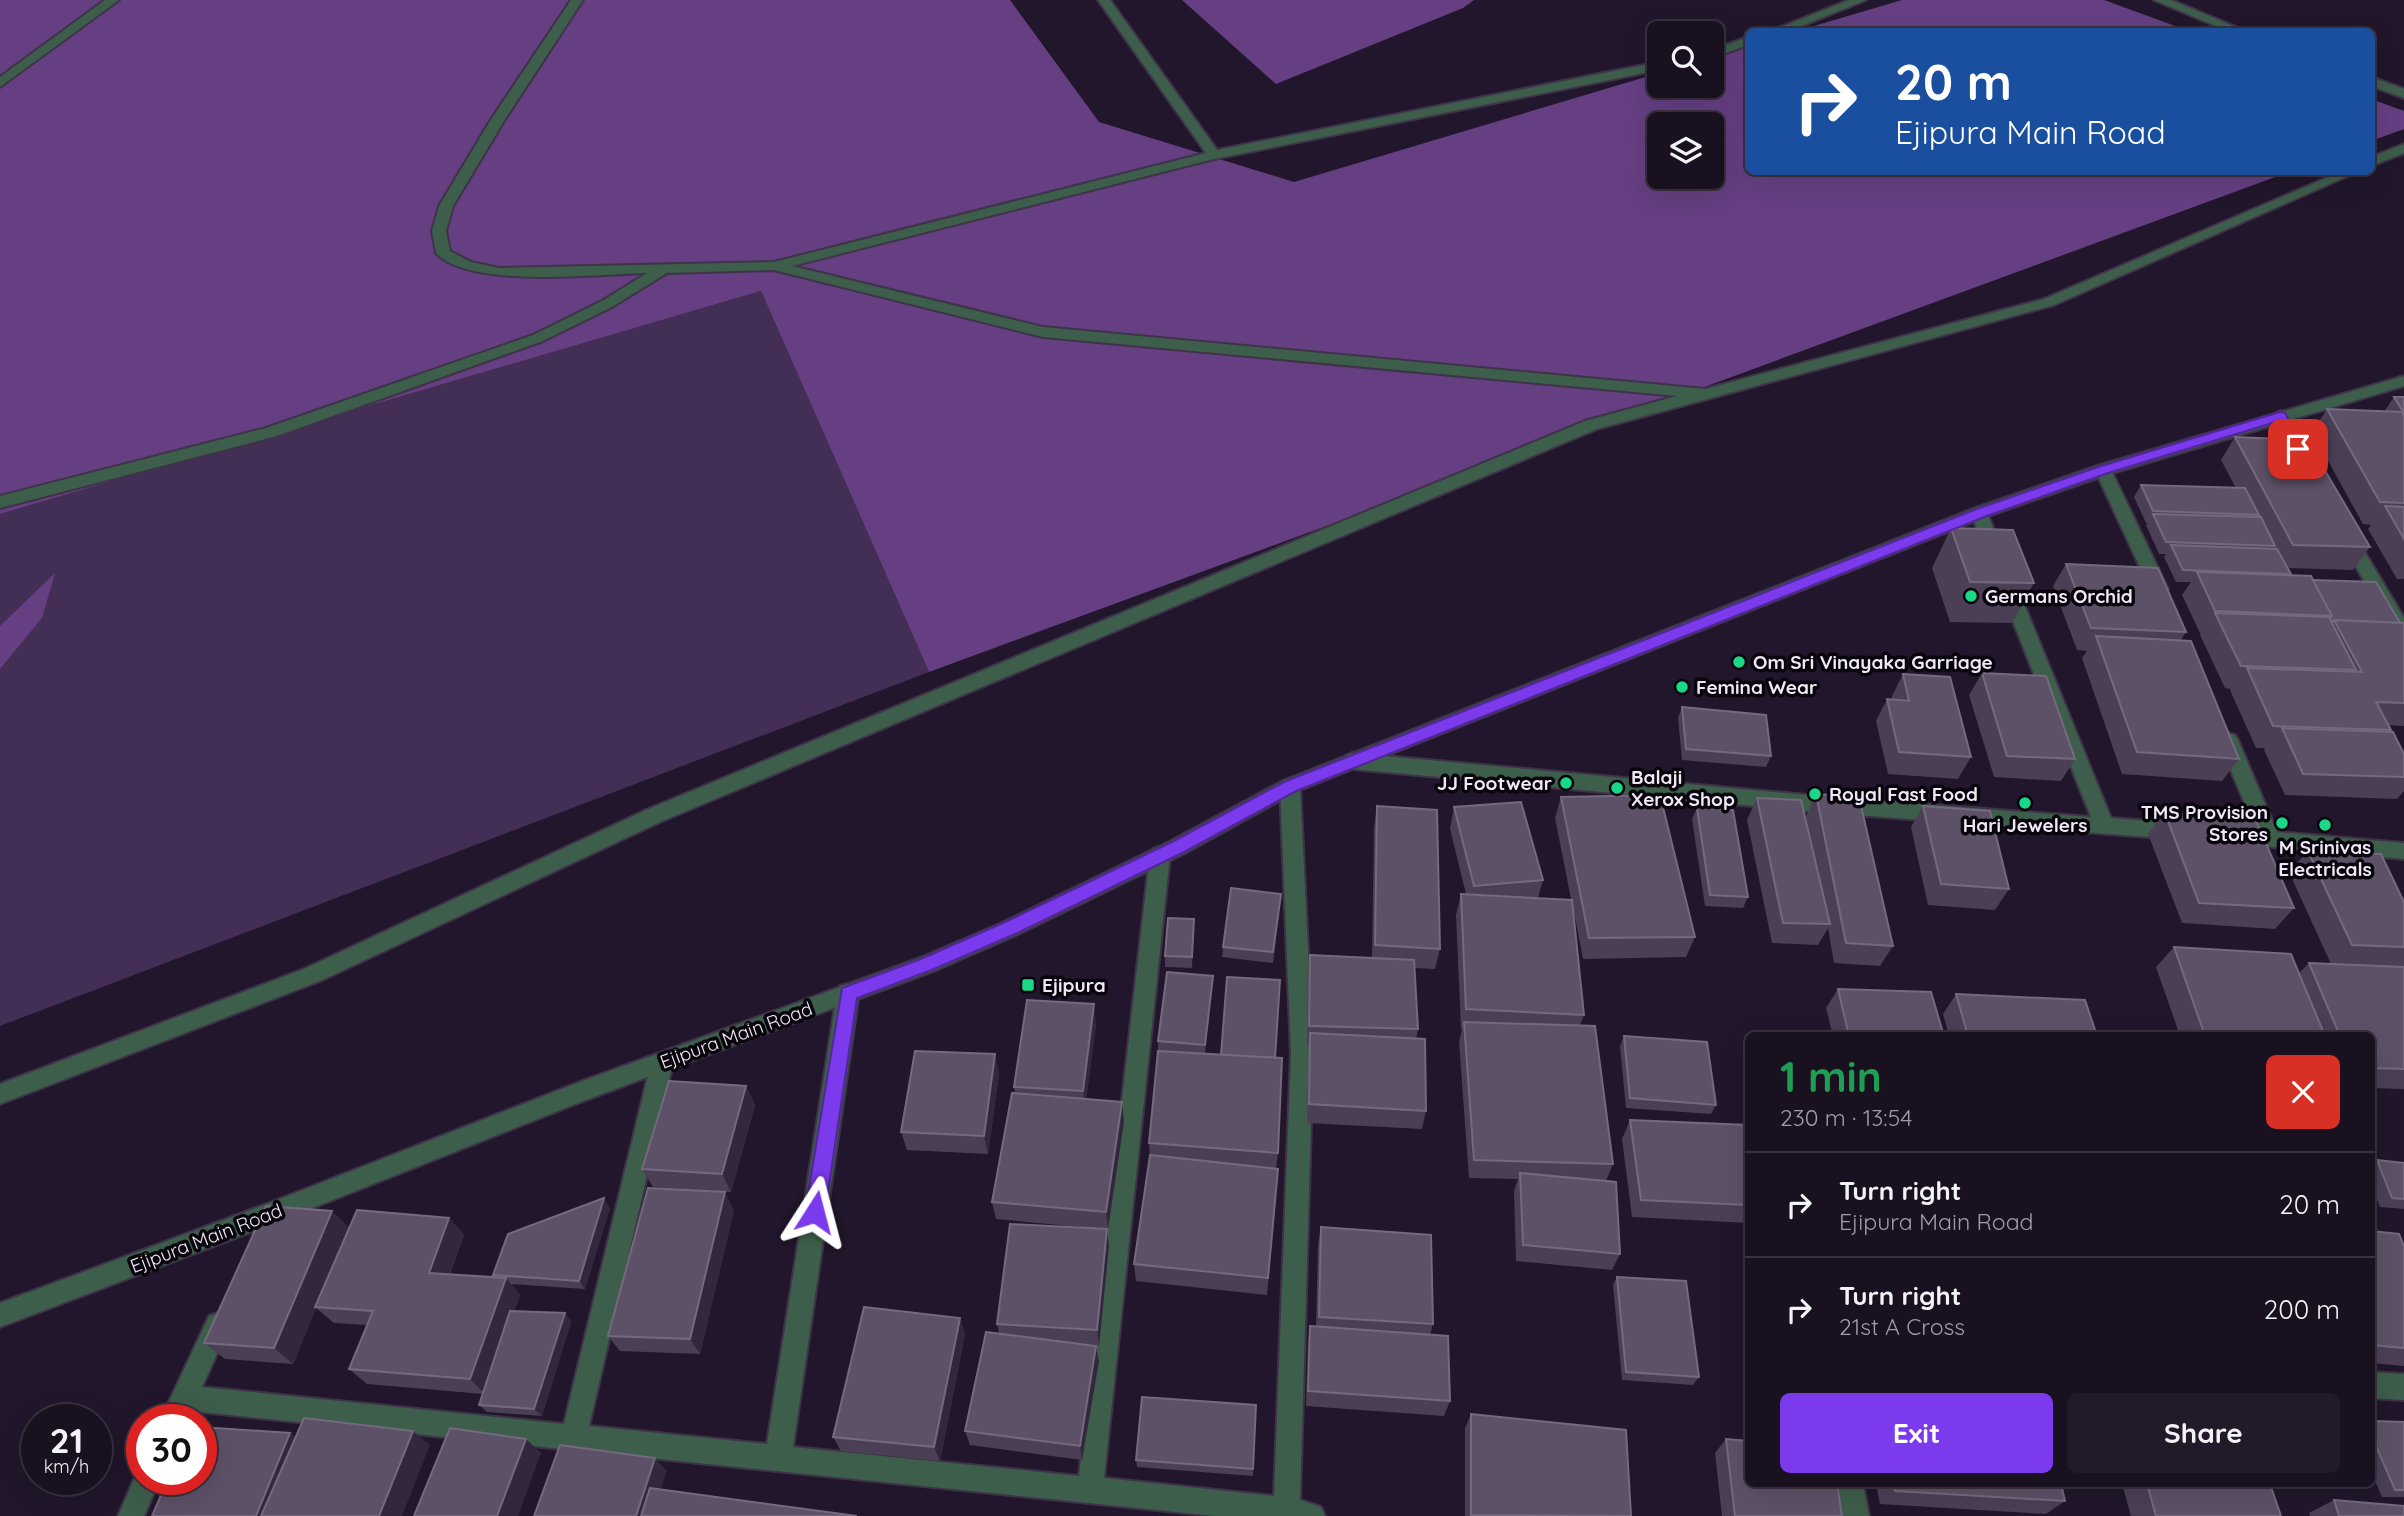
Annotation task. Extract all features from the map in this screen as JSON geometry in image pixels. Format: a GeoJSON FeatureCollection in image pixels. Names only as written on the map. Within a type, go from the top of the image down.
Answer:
{"type":"FeatureCollection","features":[{"type":"Feature","properties":{"kind":"street"},"geometry":{"type":"LineString","coordinates":[[0,83],[113,0]]}},
{"type":"Feature","properties":{"kind":"street"},"geometry":{"type":"LineString","coordinates":[[577,0],[497,121],[446,206],[439,231],[443,253],[467,266],[499,272],[774,266],[1214,155],[1647,68]]}},
{"type":"Feature","properties":{"kind":"street"},"geometry":{"type":"LineString","coordinates":[[1104,0],[1214,155]]}},
{"type":"Feature","properties":{"kind":"street"},"geometry":{"type":"LineString","coordinates":[[1785,28],[1860,0]]}},
{"type":"Feature","properties":{"kind":"street"},"geometry":{"type":"LineString","coordinates":[[2160,0],[2232,28]]}},
{"type":"Feature","properties":{"kind":"street"},"geometry":{"type":"LineString","coordinates":[[1724,50],[1745,42]]}},
{"type":"Feature","properties":{"kind":"street"},"geometry":{"type":"LineString","coordinates":[[2375,83],[2404,94]]}},
{"type":"Feature","properties":{"kind":"street"},"geometry":{"type":"LineString","coordinates":[[2375,160],[2404,148]]}},
{"type":"Feature","properties":{"kind":"street"},"geometry":{"type":"LineString","coordinates":[[0,1094],[312,975],[653,816],[1578,430],[2049,302],[2343,175]]}},
{"type":"Feature","properties":{"kind":"street"},"geometry":{"type":"LineString","coordinates":[[774,266],[1043,332],[1705,394]]}},
{"type":"Feature","properties":{"kind":"street"},"geometry":{"type":"LineString","coordinates":[[0,502],[271,432],[538,338],[607,304],[662,270]]}},
{"type":"Feature","properties":{"kind":"street","name":"Ejipura Main Road"},"geometry":{"type":"LineString","coordinates":[[0,1315],[928,964],[1009,929],[1160,855],[1290,786],[1979,513],[2103,470],[2404,381]]}},
{"type":"Feature","properties":{"kind":"street"},"geometry":{"type":"LineString","coordinates":[[2280,416],[2310,471]]}},
{"type":"Feature","properties":{"kind":"street"},"geometry":{"type":"LineString","coordinates":[[2103,470],[2170,611]]}},
{"type":"Feature","properties":{"kind":"street"},"geometry":{"type":"LineString","coordinates":[[1979,513],[2104,825]]}},
{"type":"Feature","properties":{"kind":"street"},"geometry":{"type":"LineString","coordinates":[[2341,527],[2404,634]]}},
{"type":"Feature","properties":{"kind":"street"},"geometry":{"type":"LineString","coordinates":[[2221,724],[2270,839]]}},
{"type":"Feature","properties":{"kind":"street"},"geometry":{"type":"LineString","coordinates":[[1352,761],[1829,805],[2404,851]]}},
{"type":"Feature","properties":{"kind":"street"},"geometry":{"type":"LineString","coordinates":[[217,1412],[573,1438],[1295,1514],[1302,1053],[1290,786]]}},
{"type":"Feature","properties":{"kind":"street"},"geometry":{"type":"LineString","coordinates":[[1090,1491],[1160,855]]}},
{"type":"Feature","properties":{"kind":"street"},"geometry":{"type":"LineString","coordinates":[[778,1459],[848,993]]}},
{"type":"Feature","properties":{"kind":"street"},"geometry":{"type":"LineString","coordinates":[[573,1438],[662,1063]]}},
{"type":"Feature","properties":{"kind":"street"},"geometry":{"type":"LineString","coordinates":[[260,1238],[272,1213]]}},
{"type":"Feature","properties":{"kind":"street"},"geometry":{"type":"LineString","coordinates":[[180,1404],[230,1300]]}},
{"type":"Feature","properties":{"kind":"street"},"geometry":{"type":"LineString","coordinates":[[2375,1385],[2404,1387]]}},
{"type":"Feature","properties":{"kind":"street"},"geometry":{"type":"LineString","coordinates":[[1851,1487],[1856,1516]]}},
{"type":"Feature","properties":{"kind":"street"},"geometry":{"type":"LineString","coordinates":[[131,1516],[140,1495]]}},
{"type":"Feature","properties":{"kind":"shaded area"},"geometry":{"type":"Polygon","coordinates":[[[0,0],[1010,0],[1099,122],[1294,182],[1647,77],[1647,98],[1724,98],[1724,53],[1745,47],[1745,175],[2281,175],[929,672],[761,291],[0,514],[0,0]]]}},
{"type":"Feature","properties":{"kind":"shaded area"},"geometry":{"type":"Polygon","coordinates":[[[1182,0],[1474,0],[1463,8],[1276,84],[1182,0]]]}},
{"type":"Feature","properties":{"kind":"shaded area"},"geometry":{"type":"Polygon","coordinates":[[[1902,0],[2104,0],[2181,28],[1807,28],[1902,0]]]}},
{"type":"Feature","properties":{"kind":"shaded area"},"geometry":{"type":"Polygon","coordinates":[[[2375,100],[2404,111],[2404,129],[2375,140],[2375,100]]]}},
{"type":"Feature","properties":{"kind":"shaded area"},"geometry":{"type":"Polygon","coordinates":[[[761,291],[929,672],[0,1026],[0,514],[761,291]]]}},
{"type":"Feature","properties":{"kind":"shaded area"},"geometry":{"type":"Polygon","coordinates":[[[55,573],[42,618],[0,669],[0,626],[55,573]]]}},
{"type":"Feature","properties":{"kind":"building"},"geometry":{"type":"Polygon","coordinates":[[[2394,397],[2404,397],[2404,413],[2394,397]]]}},
{"type":"Feature","properties":{"kind":"building"},"geometry":{"type":"Polygon","coordinates":[[[2327,409],[2402,412],[2404,503],[2380,502],[2327,409]]]}},
{"type":"Feature","properties":{"kind":"building"},"geometry":{"type":"Polygon","coordinates":[[[2235,437],[2307,440],[2370,547],[2293,545],[2235,437]]]}},
{"type":"Feature","properties":{"kind":"building"},"geometry":{"type":"Polygon","coordinates":[[[2141,485],[2245,488],[2259,515],[2153,511],[2141,485]]]}},
{"type":"Feature","properties":{"kind":"building"},"geometry":{"type":"Polygon","coordinates":[[[2385,506],[2404,507],[2404,539],[2385,506]]]}},
{"type":"Feature","properties":{"kind":"building"},"geometry":{"type":"Polygon","coordinates":[[[2153,514],[2261,517],[2275,546],[2166,542],[2153,514]]]}},
{"type":"Feature","properties":{"kind":"building"},"geometry":{"type":"Polygon","coordinates":[[[1951,528],[2013,530],[2034,583],[1970,582],[1951,528]]]}},
{"type":"Feature","properties":{"kind":"building"},"geometry":{"type":"Polygon","coordinates":[[[2171,545],[2277,549],[2291,574],[2183,570],[2171,545]]]}},
{"type":"Feature","properties":{"kind":"building"},"geometry":{"type":"Polygon","coordinates":[[[2066,564],[2158,568],[2186,632],[2091,628],[2066,564]]]}},
{"type":"Feature","properties":{"kind":"building"},"geometry":{"type":"Polygon","coordinates":[[[2197,572],[2311,576],[2332,616],[2215,611],[2197,572]]]}},
{"type":"Feature","properties":{"kind":"building"},"geometry":{"type":"Polygon","coordinates":[[[2313,580],[2376,582],[2400,623],[2334,620],[2332,623],[2329,619],[2332,616],[2313,580]]]}},
{"type":"Feature","properties":{"kind":"building"},"geometry":{"type":"Polygon","coordinates":[[[2215,613],[2329,617],[2356,670],[2241,666],[2215,613]]]}},
{"type":"Feature","properties":{"kind":"building"},"geometry":{"type":"Polygon","coordinates":[[[2334,620],[2404,623],[2404,703],[2376,702],[2391,730],[2273,726],[2247,668],[2362,672],[2334,620]]]}},
{"type":"Feature","properties":{"kind":"building"},"geometry":{"type":"Polygon","coordinates":[[[2096,636],[2191,641],[2239,759],[2137,752],[2096,636]]]}},
{"type":"Feature","properties":{"kind":"building"},"geometry":{"type":"Polygon","coordinates":[[[1982,673],[2046,676],[2075,759],[2007,756],[1982,673]]]}},
{"type":"Feature","properties":{"kind":"building"},"geometry":{"type":"Polygon","coordinates":[[[1903,674],[1950,677],[1971,757],[1899,752],[1887,699],[1909,701],[1903,674]]]}},
{"type":"Feature","properties":{"kind":"building"},"geometry":{"type":"Polygon","coordinates":[[[1682,707],[1766,715],[1771,756],[1686,749],[1682,707]]]}},
{"type":"Feature","properties":{"kind":"building"},"geometry":{"type":"Polygon","coordinates":[[[2282,728],[2393,732],[2404,754],[2404,777],[2303,774],[2282,728]]]}},
{"type":"Feature","properties":{"kind":"building"},"geometry":{"type":"Polygon","coordinates":[[[1816,794],[1859,797],[1893,946],[1846,943],[1816,794]]]}},
{"type":"Feature","properties":{"kind":"building"},"geometry":{"type":"Polygon","coordinates":[[[1660,795],[1695,937],[1589,938],[1561,797],[1660,795]]]}},
{"type":"Feature","properties":{"kind":"building"},"geometry":{"type":"Polygon","coordinates":[[[1757,798],[1801,800],[1830,924],[1783,923],[1757,798]]]}},
{"type":"Feature","properties":{"kind":"building"},"geometry":{"type":"Polygon","coordinates":[[[1521,802],[1543,880],[1474,886],[1454,807],[1521,802]]]}},
{"type":"Feature","properties":{"kind":"building"},"geometry":{"type":"Polygon","coordinates":[[[1377,806],[1437,810],[1440,949],[1375,945],[1377,806]]]}},
{"type":"Feature","properties":{"kind":"building"},"geometry":{"type":"Polygon","coordinates":[[[1923,806],[1990,811],[2009,889],[1941,884],[1923,806]]]}},
{"type":"Feature","properties":{"kind":"building"},"geometry":{"type":"Polygon","coordinates":[[[1697,808],[1733,810],[1748,897],[1710,895],[1697,808]]]}},
{"type":"Feature","properties":{"kind":"building"},"geometry":{"type":"Polygon","coordinates":[[[2165,813],[2255,818],[2294,908],[2199,903],[2165,813]]]}},
{"type":"Feature","properties":{"kind":"building"},"geometry":{"type":"Polygon","coordinates":[[[2308,851],[2381,854],[2404,902],[2404,947],[2352,945],[2308,851]]]}},
{"type":"Feature","properties":{"kind":"building"},"geometry":{"type":"Polygon","coordinates":[[[1231,888],[1281,894],[1273,952],[1223,947],[1231,888]]]}},
{"type":"Feature","properties":{"kind":"building"},"geometry":{"type":"Polygon","coordinates":[[[1461,894],[1572,900],[1584,1015],[1466,1009],[1461,894]]]}},
{"type":"Feature","properties":{"kind":"building"},"geometry":{"type":"Polygon","coordinates":[[[1168,918],[1194,919],[1192,957],[1165,956],[1168,918]]]}},
{"type":"Feature","properties":{"kind":"building"},"geometry":{"type":"Polygon","coordinates":[[[2174,947],[2291,954],[2323,1032],[2204,1032],[2174,947]]]}},
{"type":"Feature","properties":{"kind":"building"},"geometry":{"type":"Polygon","coordinates":[[[1310,955],[1414,960],[1418,1029],[1309,1026],[1310,955]]]}},
{"type":"Feature","properties":{"kind":"building"},"geometry":{"type":"Polygon","coordinates":[[[2309,963],[2404,967],[2404,1069],[2375,1068],[2375,1032],[2338,1032],[2309,963]]]}},
{"type":"Feature","properties":{"kind":"building"},"geometry":{"type":"Polygon","coordinates":[[[1167,972],[1213,976],[1205,1045],[1158,1041],[1167,972]]]}},
{"type":"Feature","properties":{"kind":"building"},"geometry":{"type":"Polygon","coordinates":[[[1227,977],[1280,980],[1275,1058],[1221,1055],[1227,977]]]}},
{"type":"Feature","properties":{"kind":"building"},"geometry":{"type":"Polygon","coordinates":[[[1838,989],[1931,992],[1943,1032],[1848,1032],[1838,989]]]}},
{"type":"Feature","properties":{"kind":"building"},"geometry":{"type":"Polygon","coordinates":[[[1956,994],[2085,1000],[2096,1032],[1967,1032],[1956,994]]]}},
{"type":"Feature","properties":{"kind":"building"},"geometry":{"type":"Polygon","coordinates":[[[1027,1000],[1094,1004],[1083,1091],[1014,1087],[1027,1000]]]}},
{"type":"Feature","properties":{"kind":"building"},"geometry":{"type":"Polygon","coordinates":[[[1464,1022],[1595,1026],[1613,1164],[1474,1160],[1464,1022]]]}},
{"type":"Feature","properties":{"kind":"building"},"geometry":{"type":"Polygon","coordinates":[[[1310,1033],[1425,1039],[1426,1111],[1309,1104],[1310,1033]]]}},
{"type":"Feature","properties":{"kind":"building"},"geometry":{"type":"Polygon","coordinates":[[[1624,1036],[1707,1042],[1716,1105],[1630,1098],[1624,1036]]]}},
{"type":"Feature","properties":{"kind":"building"},"geometry":{"type":"Polygon","coordinates":[[[915,1051],[995,1054],[984,1136],[901,1132],[915,1051]]]}},
{"type":"Feature","properties":{"kind":"building"},"geometry":{"type":"Polygon","coordinates":[[[1158,1051],[1282,1058],[1278,1153],[1149,1143],[1158,1051]]]}},
{"type":"Feature","properties":{"kind":"building"},"geometry":{"type":"Polygon","coordinates":[[[669,1081],[746,1086],[722,1174],[642,1169],[669,1081]]]}},
{"type":"Feature","properties":{"kind":"building"},"geometry":{"type":"Polygon","coordinates":[[[1012,1093],[1122,1102],[1106,1212],[992,1202],[1012,1093]]]}},
{"type":"Feature","properties":{"kind":"building"},"geometry":{"type":"Polygon","coordinates":[[[1630,1120],[1745,1125],[1745,1205],[1641,1200],[1630,1120]]]}},
{"type":"Feature","properties":{"kind":"building"},"geometry":{"type":"Polygon","coordinates":[[[1150,1155],[1278,1169],[1268,1278],[1134,1264],[1150,1155]]]}},
{"type":"Feature","properties":{"kind":"building"},"geometry":{"type":"Polygon","coordinates":[[[2377,1160],[2404,1163],[2404,1199],[2392,1198],[2377,1160]]]}},
{"type":"Feature","properties":{"kind":"building"},"geometry":{"type":"Polygon","coordinates":[[[1520,1173],[1616,1182],[1620,1254],[1523,1245],[1520,1173]]]}},
{"type":"Feature","properties":{"kind":"building"},"geometry":{"type":"Polygon","coordinates":[[[648,1188],[725,1192],[690,1339],[608,1336],[648,1188]]]}},
{"type":"Feature","properties":{"kind":"building"},"geometry":{"type":"Polygon","coordinates":[[[604,1198],[579,1281],[493,1275],[508,1234],[604,1198]]]}},
{"type":"Feature","properties":{"kind":"building"},"geometry":{"type":"Polygon","coordinates":[[[266,1206],[332,1211],[274,1348],[204,1343],[266,1206]]]}},
{"type":"Feature","properties":{"kind":"building"},"geometry":{"type":"Polygon","coordinates":[[[357,1210],[449,1218],[429,1273],[506,1278],[470,1379],[349,1369],[373,1311],[315,1307],[357,1210]]]}},
{"type":"Feature","properties":{"kind":"building"},"geometry":{"type":"Polygon","coordinates":[[[1010,1224],[1107,1229],[1097,1330],[997,1324],[1010,1224]]]}},
{"type":"Feature","properties":{"kind":"building"},"geometry":{"type":"Polygon","coordinates":[[[1321,1227],[1431,1235],[1433,1324],[1319,1317],[1321,1227]]]}},
{"type":"Feature","properties":{"kind":"building"},"geometry":{"type":"Polygon","coordinates":[[[2375,1231],[2399,1234],[2404,1246],[2404,1348],[2375,1345],[2375,1231]]]}},
{"type":"Feature","properties":{"kind":"building"},"geometry":{"type":"Polygon","coordinates":[[[1617,1277],[1686,1281],[1699,1377],[1626,1372],[1617,1277]]]}},
{"type":"Feature","properties":{"kind":"building"},"geometry":{"type":"Polygon","coordinates":[[[864,1307],[960,1318],[934,1447],[833,1437],[864,1307]]]}},
{"type":"Feature","properties":{"kind":"building"},"geometry":{"type":"Polygon","coordinates":[[[510,1311],[565,1313],[534,1409],[479,1405],[510,1311]]]}},
{"type":"Feature","properties":{"kind":"building"},"geometry":{"type":"Polygon","coordinates":[[[1310,1326],[1448,1336],[1450,1401],[1308,1391],[1310,1326]]]}},
{"type":"Feature","properties":{"kind":"building"},"geometry":{"type":"Polygon","coordinates":[[[986,1332],[1096,1346],[1080,1446],[965,1431],[986,1332]]]}},
{"type":"Feature","properties":{"kind":"building"},"geometry":{"type":"Polygon","coordinates":[[[1142,1397],[1256,1405],[1253,1469],[1136,1460],[1142,1397]]]}},
{"type":"Feature","properties":{"kind":"building"},"geometry":{"type":"Polygon","coordinates":[[[1471,1414],[1626,1430],[1631,1516],[1471,1515],[1471,1414]]]}},
{"type":"Feature","properties":{"kind":"building"},"geometry":{"type":"Polygon","coordinates":[[[304,1418],[413,1431],[379,1516],[261,1516],[304,1418]]]}},
{"type":"Feature","properties":{"kind":"building"},"geometry":{"type":"Polygon","coordinates":[[[2375,1421],[2404,1422],[2404,1490],[2395,1490],[2375,1443],[2375,1421]]]}},
{"type":"Feature","properties":{"kind":"building"},"geometry":{"type":"Polygon","coordinates":[[[217,1428],[290,1433],[256,1516],[152,1516],[161,1495],[217,1495],[217,1428]]]}},
{"type":"Feature","properties":{"kind":"building"},"geometry":{"type":"Polygon","coordinates":[[[450,1428],[526,1439],[497,1516],[414,1516],[450,1428]]]}},
{"type":"Feature","properties":{"kind":"building"},"geometry":{"type":"Polygon","coordinates":[[[1726,1439],[1745,1441],[1745,1487],[1837,1487],[1842,1516],[1735,1516],[1726,1439]]]}},
{"type":"Feature","properties":{"kind":"building"},"geometry":{"type":"Polygon","coordinates":[[[560,1445],[655,1458],[636,1516],[534,1516],[560,1445]]]}},
{"type":"Feature","properties":{"kind":"building"},"geometry":{"type":"Polygon","coordinates":[[[1894,1487],[2062,1487],[2065,1501],[1895,1491],[1894,1487]]]}},
{"type":"Feature","properties":{"kind":"building"},"geometry":{"type":"Polygon","coordinates":[[[2148,1487],[2271,1487],[2281,1516],[2156,1516],[2148,1487]]]}},
{"type":"Feature","properties":{"kind":"building"},"geometry":{"type":"Polygon","coordinates":[[[650,1488],[857,1516],[641,1516],[650,1488]]]}},
{"type":"Feature","properties":{"kind":"building"},"geometry":{"type":"Polygon","coordinates":[[[2334,1500],[2404,1506],[2404,1516],[2339,1516],[2334,1500]]]}},
{"type":"Feature","properties":{"kind":"place","name":"Germans Orchid"},"geometry":{"type":"Point","coordinates":[1971,596]}},
{"type":"Feature","properties":{"kind":"place","name":"Om Sri Vinayaka Garriage"},"geometry":{"type":"Point","coordinates":[1739,662]}},
{"type":"Feature","properties":{"kind":"place","name":"Femina Wear"},"geometry":{"type":"Point","coordinates":[1682,687]}},
{"type":"Feature","properties":{"kind":"place","name":"JJ Footwear"},"geometry":{"type":"Point","coordinates":[1566,783]}},
{"type":"Feature","properties":{"kind":"place","name":"Balaji Xerox Shop"},"geometry":{"type":"Point","coordinates":[1617,788]}},
{"type":"Feature","properties":{"kind":"place","name":"Royal Fast Food"},"geometry":{"type":"Point","coordinates":[1815,794]}},
{"type":"Feature","properties":{"kind":"place","name":"Hari Jewelers"},"geometry":{"type":"Point","coordinates":[2025,803]}},
{"type":"Feature","properties":{"kind":"place","name":"TMS Provision Stores"},"geometry":{"type":"Point","coordinates":[2282,823]}},
{"type":"Feature","properties":{"kind":"place","name":"M Srinivas Electricals"},"geometry":{"type":"Point","coordinates":[2325,825]}},
{"type":"Feature","properties":{"kind":"place","name":"Ejipura"},"geometry":{"type":"Point","coordinates":[1028,985]}},
{"type":"Feature","properties":{"kind":"route"},"geometry":{"type":"LineString","coordinates":[[815,1212],[848,993],[928,964],[1009,929],[1178,847],[1290,786],[1979,513],[2103,470],[2280,416],[2298,449]]}}]}
